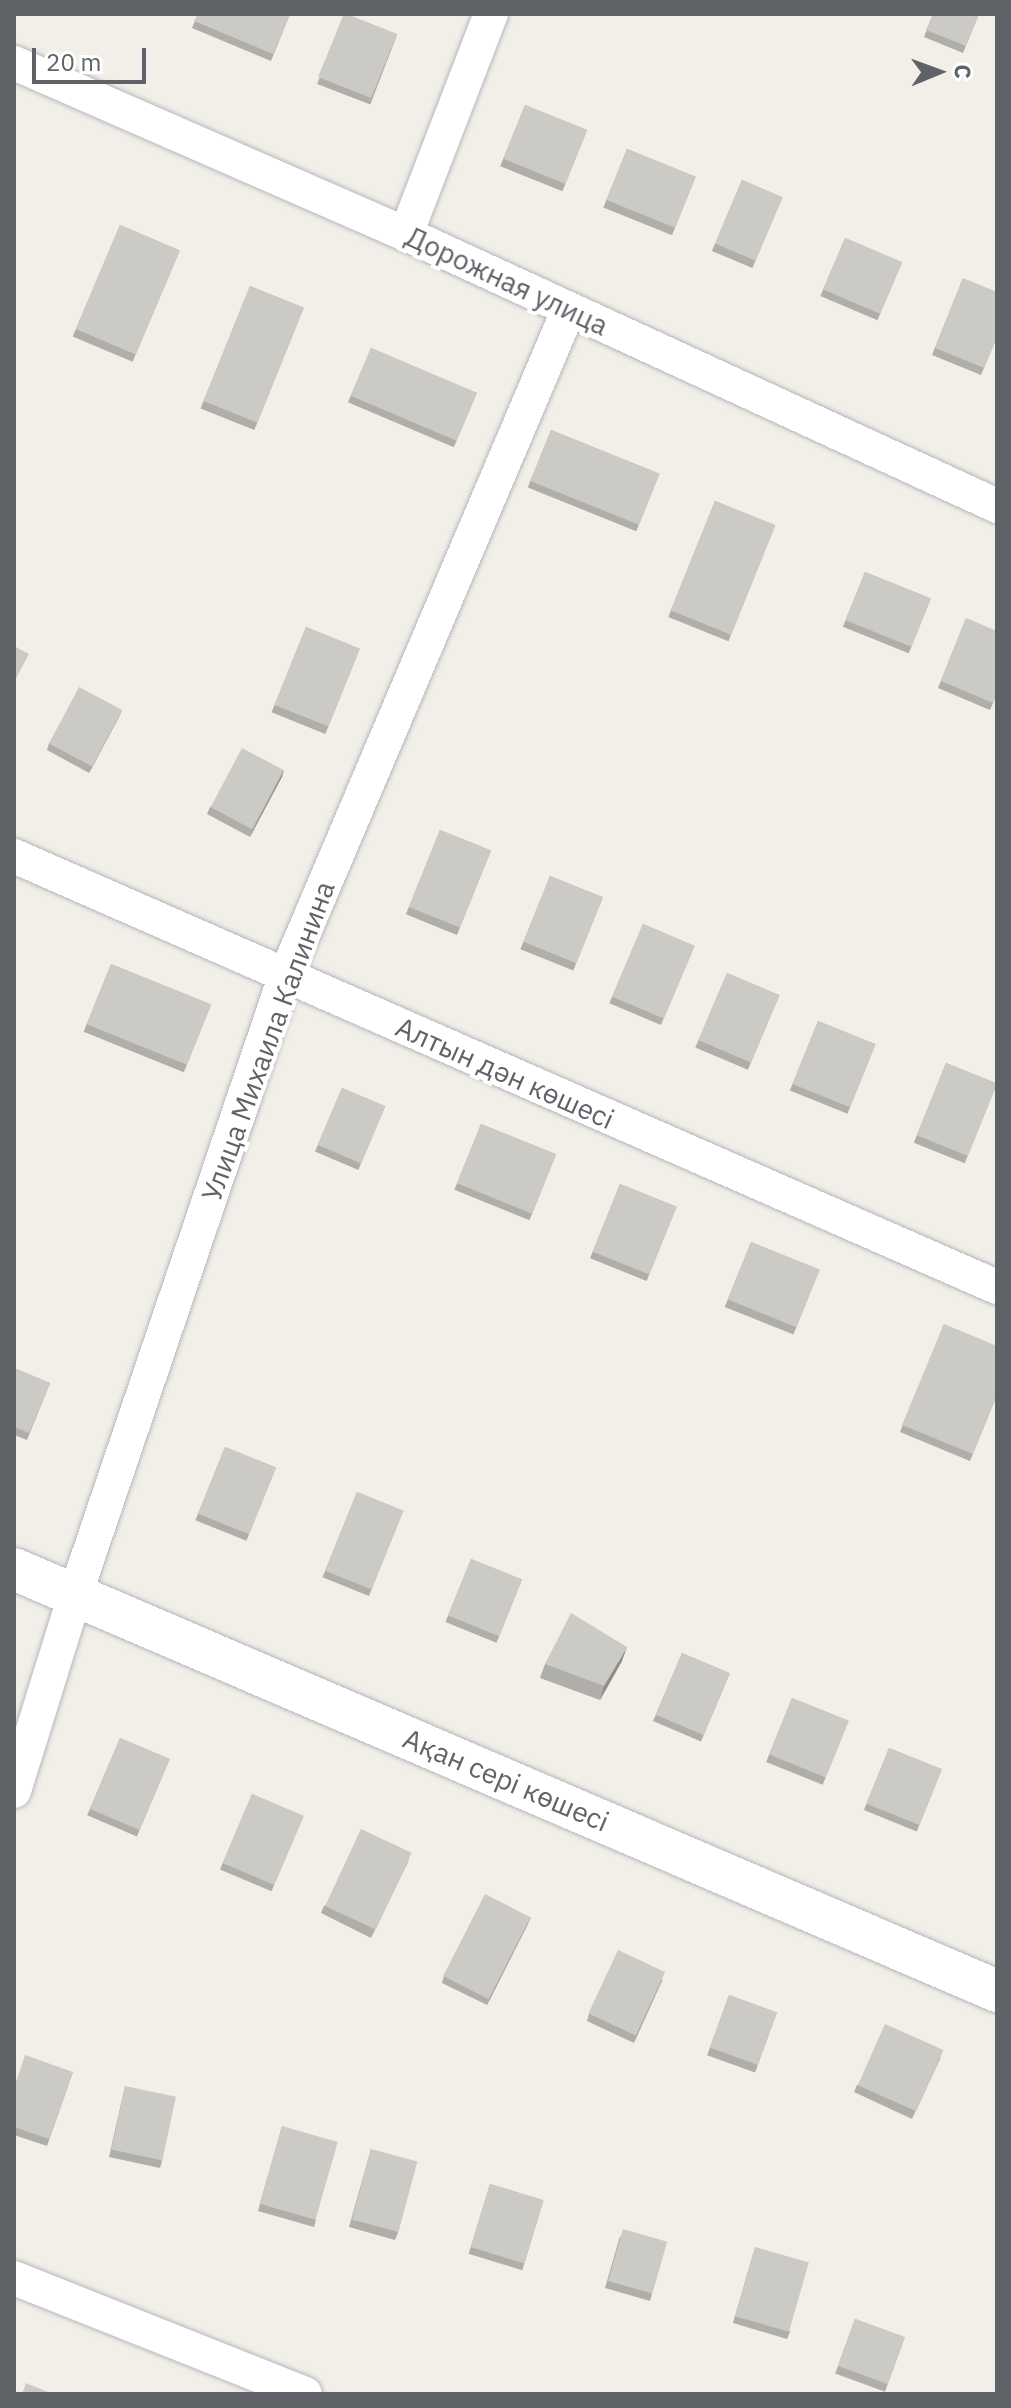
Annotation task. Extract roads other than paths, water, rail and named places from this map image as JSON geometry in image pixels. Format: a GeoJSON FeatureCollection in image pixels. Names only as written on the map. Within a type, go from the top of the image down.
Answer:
{"type":"FeatureCollection","features":[{"type":"Feature","properties":{"kind":"street"},"geometry":{"type":"LineString","coordinates":[[406,234],[491,14]]}},
{"type":"Feature","properties":{"kind":"street","name":"Дорожная улица"},"geometry":{"type":"LineString","coordinates":[[14,63],[406,234],[997,506]]}},
{"type":"Feature","properties":{"kind":"street","name":"Улица Михаила Калинина"},"geometry":{"type":"LineString","coordinates":[[14,1791],[75,1595],[285,977],[569,309]]}},
{"type":"Feature","properties":{"kind":"street","name":"Алтын дән көшесі"},"geometry":{"type":"LineString","coordinates":[[14,856],[997,1287]]}},
{"type":"Feature","properties":{"kind":"street","name":"Ақан сері көшесі"},"geometry":{"type":"LineString","coordinates":[[14,1569],[997,1991]]}},
{"type":"Feature","properties":{"kind":"street"},"geometry":{"type":"LineString","coordinates":[[14,2278],[305,2394]]}}]}
